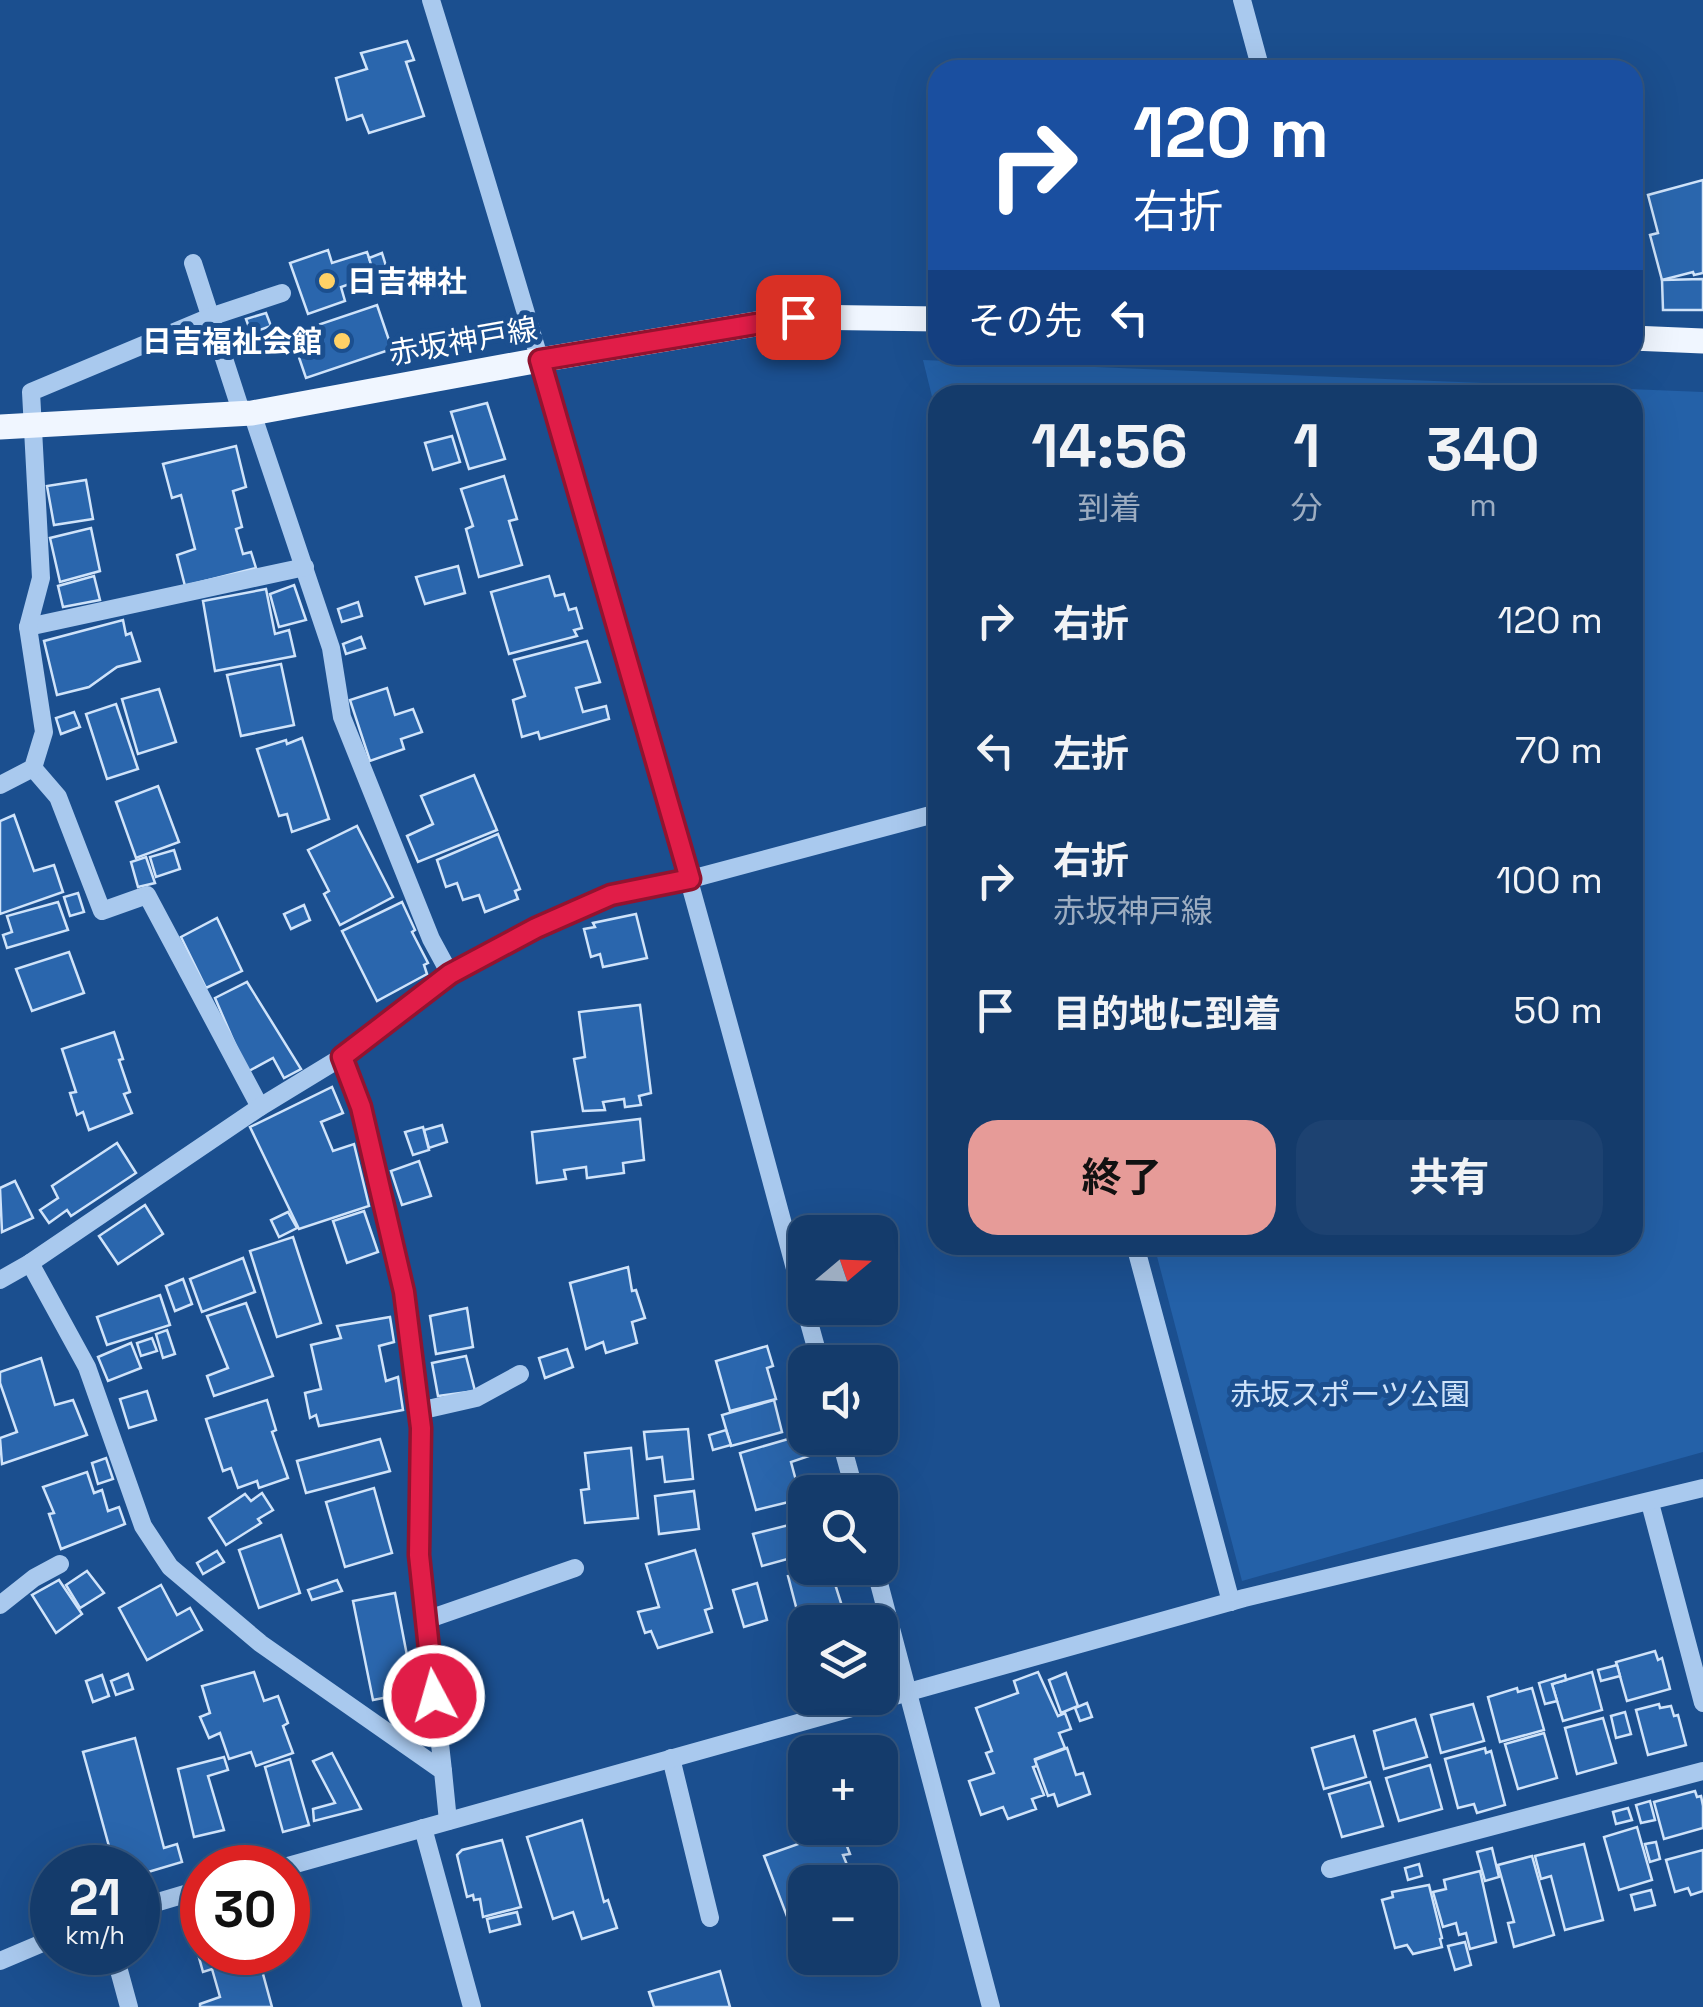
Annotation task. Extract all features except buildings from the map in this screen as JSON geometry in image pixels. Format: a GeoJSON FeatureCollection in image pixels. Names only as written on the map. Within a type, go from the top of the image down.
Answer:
{"type":"FeatureCollection","features":[{"type":"Feature","properties":{"kind":"main road","name":"赤坂神戸線"},"geometry":{"type":"LineString","coordinates":[[0,427],[247,414],[798,317],[928,319]]}},
{"type":"Feature","properties":{"kind":"main road"},"geometry":{"type":"LineString","coordinates":[[1643,338],[1703,341]]}},
{"type":"Feature","properties":{"kind":"street"},"geometry":{"type":"LineString","coordinates":[[431,0],[690,879],[788,1244]]}},
{"type":"Feature","properties":{"kind":"street"},"geometry":{"type":"LineString","coordinates":[[1242,0],[1258,60]]}},
{"type":"Feature","properties":{"kind":"street"},"geometry":{"type":"LineString","coordinates":[[193,263],[305,568],[330,648],[342,717],[431,939],[450,974]]}},
{"type":"Feature","properties":{"kind":"street"},"geometry":{"type":"LineString","coordinates":[[0,786],[33,768],[44,732],[28,627],[41,578],[31,392],[210,317],[282,293]]}},
{"type":"Feature","properties":{"kind":"street"},"geometry":{"type":"LineString","coordinates":[[28,627],[305,568]]}},
{"type":"Feature","properties":{"kind":"street"},"geometry":{"type":"LineString","coordinates":[[33,768],[58,797],[102,911],[147,895],[260,1107]]}},
{"type":"Feature","properties":{"kind":"street"},"geometry":{"type":"LineString","coordinates":[[0,1280],[342,1057],[450,974],[536,928],[611,895],[690,879],[928,816]]}},
{"type":"Feature","properties":{"kind":"street"},"geometry":{"type":"LineString","coordinates":[[342,1057],[361,1107],[404,1292],[419,1410],[419,1555],[448,1821]]}},
{"type":"Feature","properties":{"kind":"street"},"geometry":{"type":"LineString","coordinates":[[1138,1255],[1232,1602]]}},
{"type":"Feature","properties":{"kind":"street"},"geometry":{"type":"LineString","coordinates":[[30,1263],[88,1367],[143,1526],[170,1567],[260,1642],[442,1771]]}},
{"type":"Feature","properties":{"kind":"street"},"geometry":{"type":"LineString","coordinates":[[419,1410],[476,1398],[520,1374]]}},
{"type":"Feature","properties":{"kind":"street"},"geometry":{"type":"LineString","coordinates":[[310,1860],[1232,1602],[1703,1488]]}},
{"type":"Feature","properties":{"kind":"street"},"geometry":{"type":"LineString","coordinates":[[1650,1503],[1703,1703]]}},
{"type":"Feature","properties":{"kind":"street"},"geometry":{"type":"LineString","coordinates":[[0,1606],[34,1578],[60,1564]]}},
{"type":"Feature","properties":{"kind":"street"},"geometry":{"type":"LineString","coordinates":[[426,1620],[574,1568]]}},
{"type":"Feature","properties":{"kind":"street"},"geometry":{"type":"LineString","coordinates":[[880,1585],[991,2007]]}},
{"type":"Feature","properties":{"kind":"street"},"geometry":{"type":"LineString","coordinates":[[671,1758],[710,1918]]}},
{"type":"Feature","properties":{"kind":"street"},"geometry":{"type":"LineString","coordinates":[[1330,1869],[1703,1771]]}},
{"type":"Feature","properties":{"kind":"street"},"geometry":{"type":"LineString","coordinates":[[423,1828],[472,2007]]}},
{"type":"Feature","properties":{"kind":"street"},"geometry":{"type":"LineString","coordinates":[[0,1961],[30,1948]]}},
{"type":"Feature","properties":{"kind":"street"},"geometry":{"type":"LineString","coordinates":[[120,1975],[129,2007]]}},
{"type":"Feature","properties":{"kind":"green space","name":"赤坂スポーツ公園"},"geometry":{"type":"Polygon","coordinates":[[[923,360],[928,360],[928,365],[1045,365],[1532,385],[929,385],[923,360]]]}},
{"type":"Feature","properties":{"kind":"green space","name":"赤坂スポーツ公園"},"geometry":{"type":"Polygon","coordinates":[[[1643,390],[1703,392],[1703,1452],[1242,1581],[1157,1255],[1643,1255],[1643,390]]]}},
{"type":"Feature","properties":{"kind":"place","name":"日吉神社"},"geometry":{"type":"Point","coordinates":[327,281]}},
{"type":"Feature","properties":{"kind":"place","name":"日吉福祉会館"},"geometry":{"type":"Point","coordinates":[342,341]}},
{"type":"Feature","properties":{"kind":"route"},"geometry":{"type":"LineString","coordinates":[[434,1696],[419,1555],[421,1428],[404,1292],[361,1107],[342,1057],[450,974],[536,928],[611,895],[690,879],[540,360],[798,317]]}}]}
